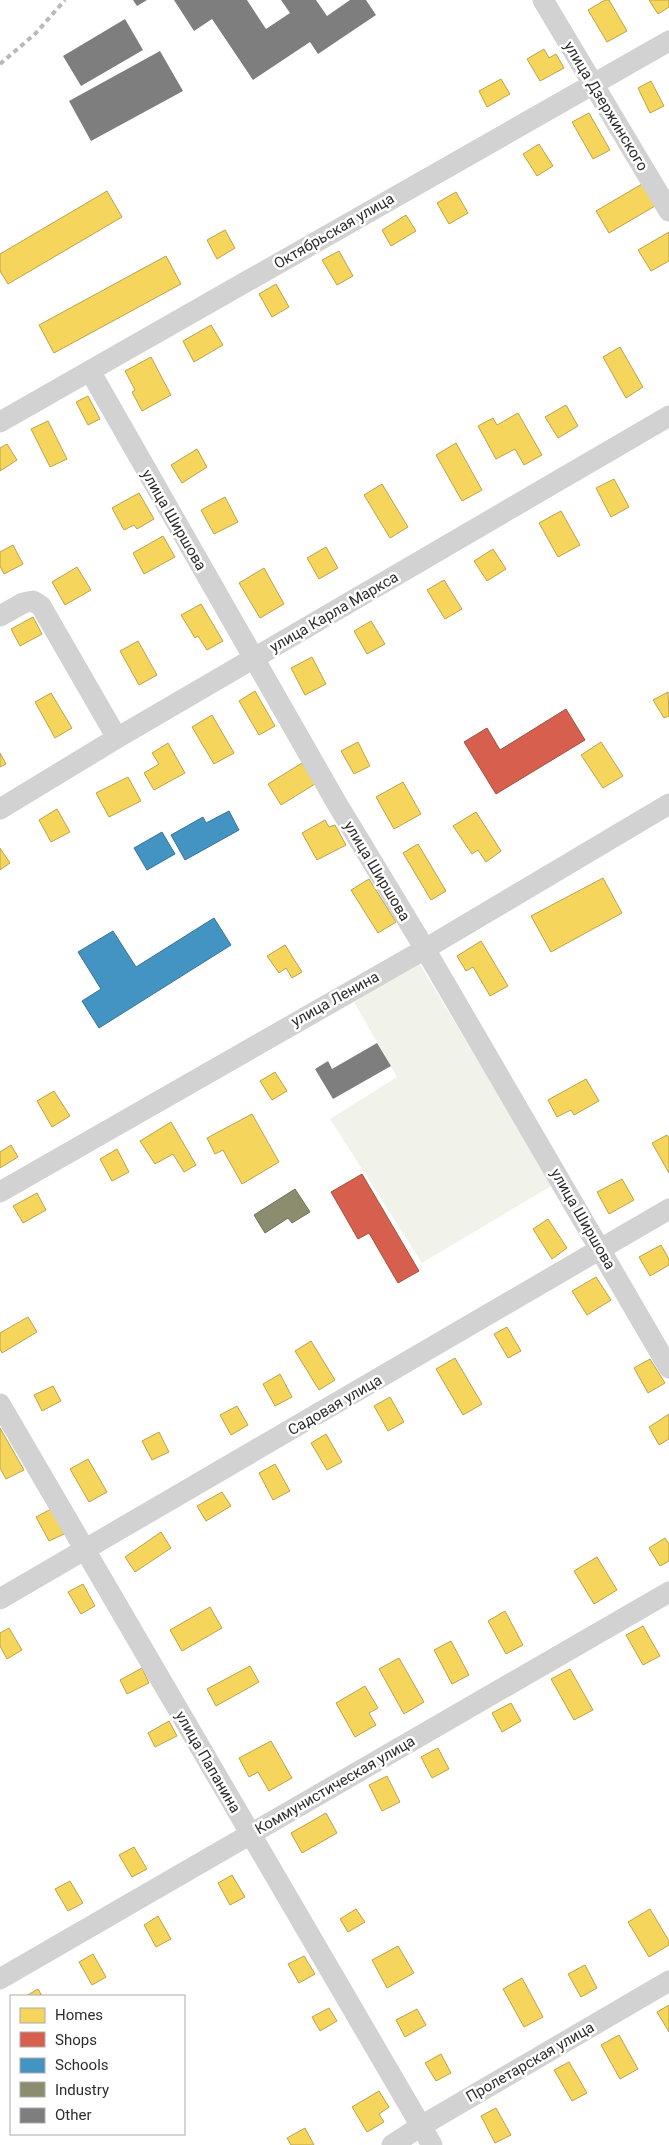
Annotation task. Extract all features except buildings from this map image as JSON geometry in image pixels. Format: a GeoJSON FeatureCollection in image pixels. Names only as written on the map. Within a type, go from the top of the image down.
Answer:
{"type":"FeatureCollection","features":[{"type":"Feature","properties":{"kind":"street","name":"улица Дзержинского"},"geometry":{"type":"LineString","coordinates":[[543,0],[669,211]]}},
{"type":"Feature","properties":{"kind":"street","name":"Октябрьская улица"},"geometry":{"type":"LineString","coordinates":[[0,422],[592,83],[669,41]]}},
{"type":"Feature","properties":{"kind":"street","name":"улица Ширшова"},"geometry":{"type":"LineString","coordinates":[[90,370],[253,659],[336,802],[425,949],[669,1368]]}},
{"type":"Feature","properties":{"kind":"street","name":"улица Карла Маркса"},"geometry":{"type":"LineString","coordinates":[[0,809],[117,738],[669,416]]}},
{"type":"Feature","properties":{"kind":"street"},"geometry":{"type":"LineString","coordinates":[[0,616],[23,603],[33,601],[41,606],[117,738]]}},
{"type":"Feature","properties":{"kind":"street","name":"улица Ленина"},"geometry":{"type":"LineString","coordinates":[[0,1192],[425,949],[669,804]]}},
{"type":"Feature","properties":{"kind":"street","name":"Садовая улица"},"geometry":{"type":"LineString","coordinates":[[0,1599],[86,1551],[669,1209]]}},
{"type":"Feature","properties":{"kind":"street","name":"улица Папанина"},"geometry":{"type":"LineString","coordinates":[[0,1404],[432,2145]]}},
{"type":"Feature","properties":{"kind":"street","name":"Коммунистическая улица"},"geometry":{"type":"LineString","coordinates":[[0,1979],[669,1592]]}},
{"type":"Feature","properties":{"kind":"street","name":"Пролетарская улица"},"geometry":{"type":"LineString","coordinates":[[392,2145],[421,2126],[669,1981]]}},
{"type":"Feature","properties":{"kind":"shaded area"},"geometry":{"type":"Polygon","coordinates":[[[419,963],[553,1185],[422,1263],[330,1119],[397,1077],[354,1002],[419,963]]]}},
{"type":"Feature","properties":{"kind":"railway"},"geometry":{"type":"LineString","coordinates":[[0,64],[35,34],[65,0]]}}]}
